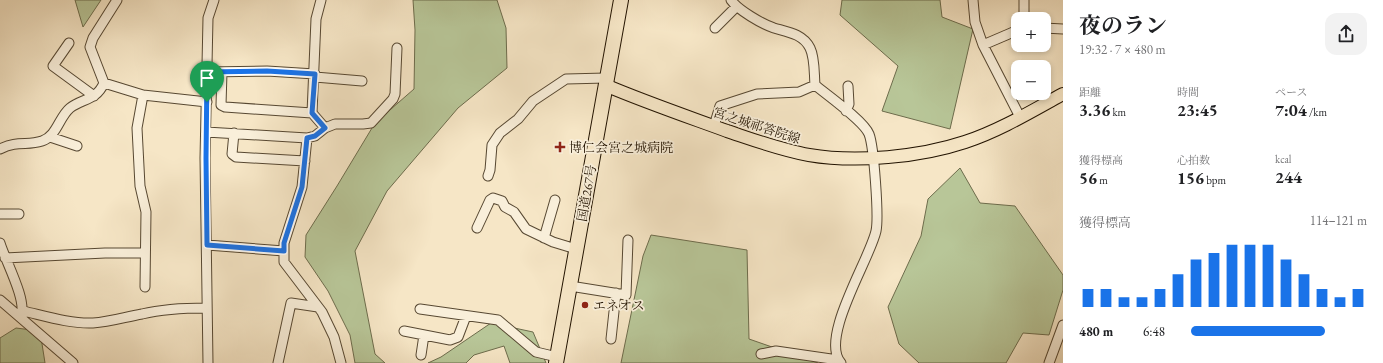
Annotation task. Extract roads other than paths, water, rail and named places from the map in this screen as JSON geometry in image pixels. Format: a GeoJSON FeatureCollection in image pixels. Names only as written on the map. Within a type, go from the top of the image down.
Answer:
{"type":"FeatureCollection","features":[{"type":"Feature","properties":{"kind":"highway","name":"国道267号"},"geometry":{"type":"LineString","coordinates":[[556,360],[621,0]]}},
{"type":"Feature","properties":{"kind":"main road","name":"宮之城祁答院線"},"geometry":{"type":"LineString","coordinates":[[606,82],[649,104],[782,149],[810,155],[873,158],[920,152],[965,142],[1020,117],[1063,94]]}},
{"type":"Feature","properties":{"kind":"street"},"geometry":{"type":"LineString","coordinates":[[0,150],[10,144],[42,141],[50,137],[70,108],[94,96],[101,90],[104,83],[90,47],[92,38],[117,0]]}},
{"type":"Feature","properties":{"kind":"street"},"geometry":{"type":"LineString","coordinates":[[208,363],[206,308],[206,132],[208,18],[214,0]]}},
{"type":"Feature","properties":{"kind":"street"},"geometry":{"type":"LineString","coordinates":[[321,0],[316,19],[315,76],[312,113],[325,128]]}},
{"type":"Feature","properties":{"kind":"street"},"geometry":{"type":"LineString","coordinates":[[973,0],[975,22],[983,45],[1020,117]]}},
{"type":"Feature","properties":{"kind":"street"},"geometry":{"type":"LineString","coordinates":[[1024,0],[1024,12]]}},
{"type":"Feature","properties":{"kind":"street"},"geometry":{"type":"LineString","coordinates":[[715,28],[733,4],[773,28],[790,32],[804,39],[811,50],[815,85],[861,123],[869,134],[873,158],[878,211],[876,231],[869,252],[855,281],[838,327],[836,343],[840,361],[776,351],[761,354]]}},
{"type":"Feature","properties":{"kind":"street"},"geometry":{"type":"LineString","coordinates":[[1051,28],[1063,29]]}},
{"type":"Feature","properties":{"kind":"street"},"geometry":{"type":"LineString","coordinates":[[983,45],[1011,33]]}},
{"type":"Feature","properties":{"kind":"street"},"geometry":{"type":"LineString","coordinates":[[69,43],[53,66],[94,96]]}},
{"type":"Feature","properties":{"kind":"street"},"geometry":{"type":"LineString","coordinates":[[206,132],[307,138],[315,136],[325,128],[335,124],[362,124],[371,122],[393,99],[395,94],[397,48]]}},
{"type":"Feature","properties":{"kind":"street"},"geometry":{"type":"LineString","coordinates":[[207,72],[267,71],[362,80]]}},
{"type":"Feature","properties":{"kind":"street"},"geometry":{"type":"LineString","coordinates":[[222,72],[221,105],[225,108],[312,113]]}},
{"type":"Feature","properties":{"kind":"street"},"geometry":{"type":"LineString","coordinates":[[488,176],[490,170],[492,145],[500,133],[518,119],[533,101],[566,79],[606,82]]}},
{"type":"Feature","properties":{"kind":"street"},"geometry":{"type":"LineString","coordinates":[[104,83],[143,95],[207,102]]}},
{"type":"Feature","properties":{"kind":"street"},"geometry":{"type":"LineString","coordinates":[[714,126],[720,106],[728,102],[757,94],[799,92],[815,85]]}},
{"type":"Feature","properties":{"kind":"street"},"geometry":{"type":"LineString","coordinates":[[846,111],[849,104],[848,86]]}},
{"type":"Feature","properties":{"kind":"street"},"geometry":{"type":"LineString","coordinates":[[143,95],[137,128],[140,186],[146,212],[145,287]]}},
{"type":"Feature","properties":{"kind":"street"},"geometry":{"type":"LineString","coordinates":[[234,133],[232,154],[236,157],[305,161]]}},
{"type":"Feature","properties":{"kind":"street"},"geometry":{"type":"LineString","coordinates":[[50,137],[77,146]]}},
{"type":"Feature","properties":{"kind":"street"},"geometry":{"type":"LineString","coordinates":[[307,138],[302,187],[284,243],[284,262],[318,307],[334,337],[341,363]]}},
{"type":"Feature","properties":{"kind":"street"},"geometry":{"type":"LineString","coordinates":[[477,228],[490,200],[493,198],[503,197],[505,207],[514,212],[526,229],[544,238],[576,249]]}},
{"type":"Feature","properties":{"kind":"street"},"geometry":{"type":"LineString","coordinates":[[544,238],[554,200]]}},
{"type":"Feature","properties":{"kind":"street"},"geometry":{"type":"LineString","coordinates":[[0,214],[19,214]]}},
{"type":"Feature","properties":{"kind":"street"},"geometry":{"type":"LineString","coordinates":[[570,286],[626,295],[628,240]]}},
{"type":"Feature","properties":{"kind":"street"},"geometry":{"type":"LineString","coordinates":[[0,243],[17,285],[22,315]]}},
{"type":"Feature","properties":{"kind":"street"},"geometry":{"type":"LineString","coordinates":[[207,245],[284,251]]}},
{"type":"Feature","properties":{"kind":"street"},"geometry":{"type":"LineString","coordinates":[[5,258],[105,253],[146,253]]}},
{"type":"Feature","properties":{"kind":"street"},"geometry":{"type":"LineString","coordinates":[[611,339],[616,294]]}},
{"type":"Feature","properties":{"kind":"street"},"geometry":{"type":"LineString","coordinates":[[0,300],[22,315],[73,363]]}},
{"type":"Feature","properties":{"kind":"street"},"geometry":{"type":"LineString","coordinates":[[278,363],[291,303],[318,307]]}},
{"type":"Feature","properties":{"kind":"street"},"geometry":{"type":"LineString","coordinates":[[22,315],[91,323],[115,321],[171,309],[206,308]]}},
{"type":"Feature","properties":{"kind":"street"},"geometry":{"type":"LineString","coordinates":[[420,309],[498,320],[536,352],[556,360]]}},
{"type":"Feature","properties":{"kind":"street"},"geometry":{"type":"LineString","coordinates":[[404,331],[450,340],[458,337],[466,316]]}},
{"type":"Feature","properties":{"kind":"street"},"geometry":{"type":"LineString","coordinates":[[1049,363],[1063,325]]}},
{"type":"Feature","properties":{"kind":"street"},"geometry":{"type":"LineString","coordinates":[[421,355],[424,335]]}},
{"type":"Feature","properties":{"kind":"place","name":"博仁会宮之城病院"},"geometry":{"type":"Point","coordinates":[560,147]}},
{"type":"Feature","properties":{"kind":"place","name":"エネオス"},"geometry":{"type":"Point","coordinates":[585,305]}}]}
